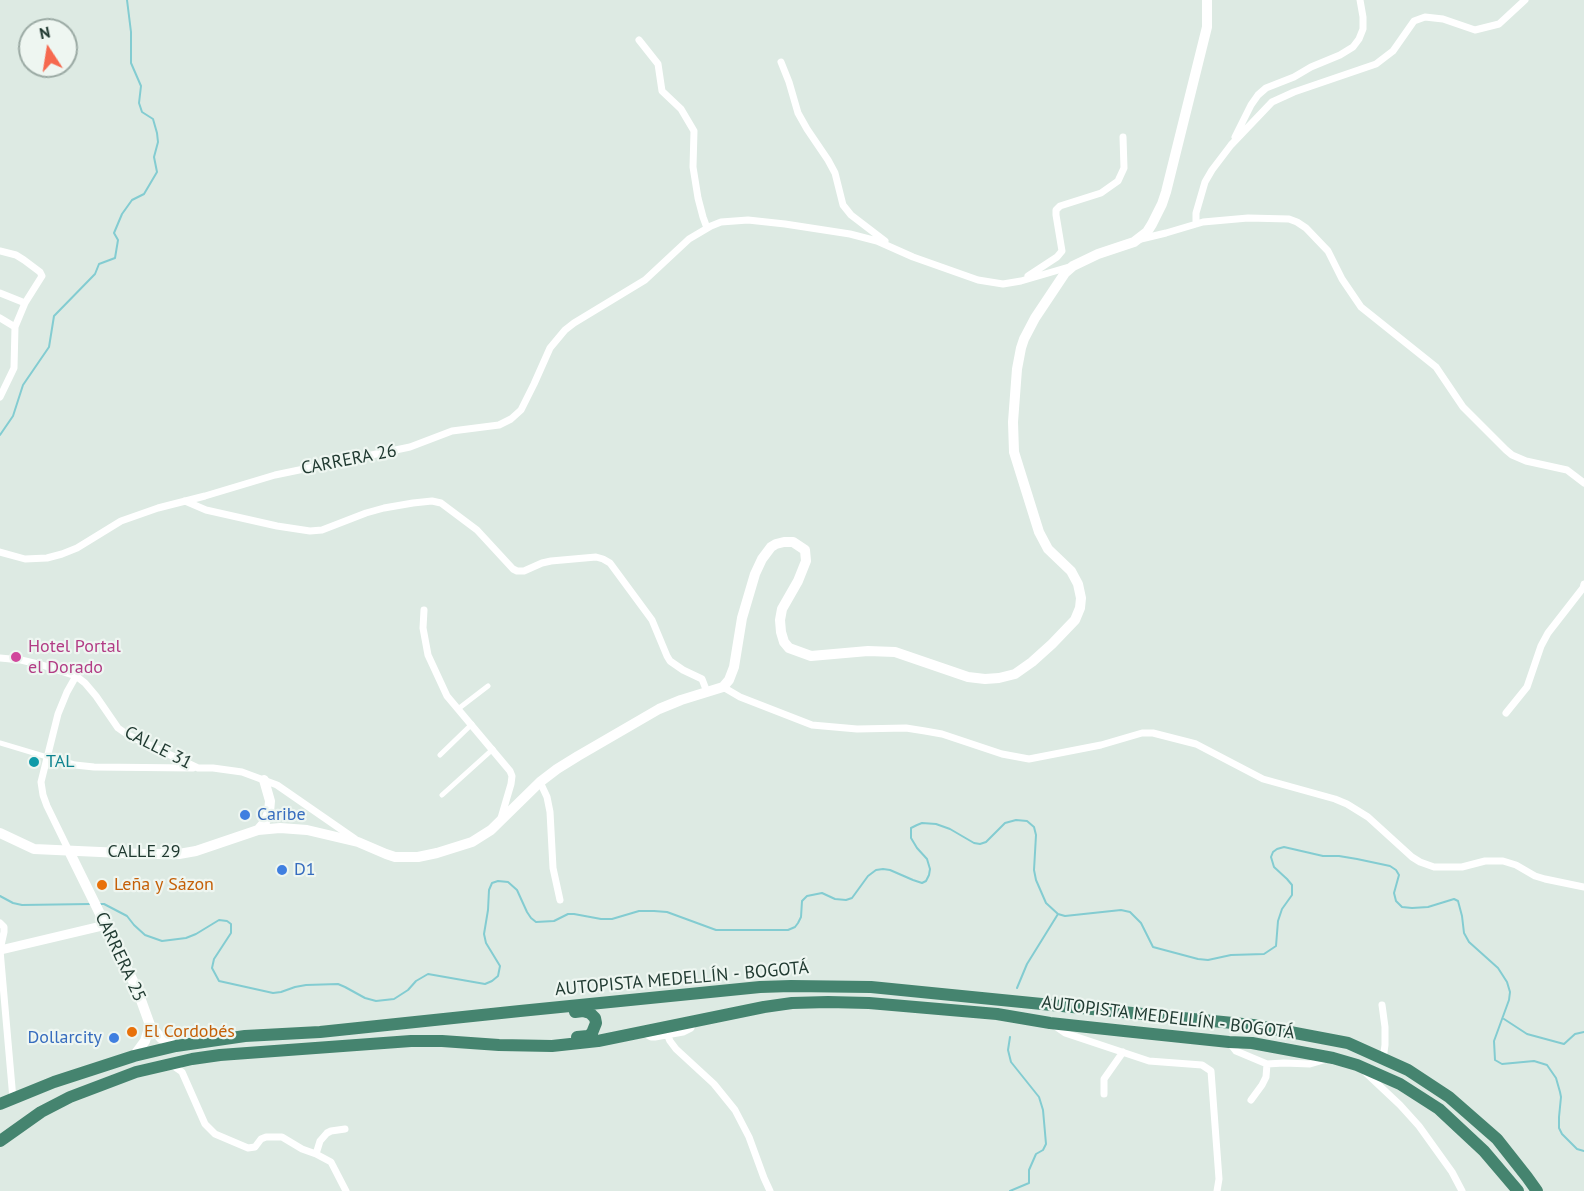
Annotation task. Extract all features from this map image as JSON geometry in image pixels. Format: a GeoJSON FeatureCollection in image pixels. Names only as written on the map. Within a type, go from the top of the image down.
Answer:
{"type":"FeatureCollection","features":[{"type":"Feature","properties":{"kind":"highway","name":"AUTOPISTA MEDELLÍN - BOGOTÁ"},"geometry":{"type":"LineString","coordinates":[[0,1104],[54,1082],[134,1056],[176,1046],[245,1036],[320,1032],[760,987],[871,987],[1253,1025],[1348,1043],[1408,1070],[1449,1097],[1497,1139],[1537,1191]]}},
{"type":"Feature","properties":{"kind":"highway","name":"AUTOPISTA MEDELLÍN - BOGOTÁ"},"geometry":{"type":"LineString","coordinates":[[0,1140],[41,1112],[70,1097],[136,1072],[169,1063],[220,1055],[380,1042],[442,1041],[499,1046],[552,1046],[585,1043],[792,1003],[869,1003],[997,1014],[1050,1023],[1252,1043],[1333,1058],[1357,1065],[1400,1084],[1439,1109],[1484,1151],[1518,1191]]}},
{"type":"Feature","properties":{"kind":"highway"},"geometry":{"type":"LineString","coordinates":[[499,1046],[512,1039],[552,1040],[583,1036],[592,1033],[595,1028],[595,1018],[587,1011],[534,1016],[520,1011]]}},
{"type":"Feature","properties":{"kind":"main road"},"geometry":{"type":"LineString","coordinates":[[723,687],[729,680],[734,667],[742,618],[755,574],[771,547],[784,542],[793,542],[805,550],[806,561],[798,582],[782,609],[780,620],[784,642],[789,648],[800,653],[818,656],[868,651],[895,652],[968,677],[999,678],[1015,674],[1032,662],[1075,620],[1081,598],[1078,584],[1071,571],[1048,549],[1039,532],[1014,452],[1012,422],[1017,369],[1024,339],[1065,273],[1073,266],[1138,239],[1147,232],[1152,224],[1166,192],[1207,27],[1207,0]]}},
{"type":"Feature","properties":{"kind":"main road","name":"CALLE 29"},"geometry":{"type":"LineString","coordinates":[[0,833],[34,849],[179,854],[207,848],[258,830],[294,828],[358,842],[386,854],[418,857],[472,842],[500,822],[540,782],[571,760],[659,709],[723,687]]}},
{"type":"Feature","properties":{"kind":"main road"},"geometry":{"type":"LineString","coordinates":[[258,830],[265,822],[269,812],[270,801],[264,780]]}},
{"type":"Feature","properties":{"kind":"main road","name":"CARRERA 25"},"geometry":{"type":"LineString","coordinates":[[69,851],[137,989],[150,1025],[161,1038],[176,1046]]}},
{"type":"Feature","properties":{"kind":"main road","name":"CARRERA 25"},"geometry":{"type":"LineString","coordinates":[[134,1056],[145,1041],[150,1025]]}},
{"type":"Feature","properties":{"kind":"street"},"geometry":{"type":"LineString","coordinates":[[1231,145],[1251,105],[1266,88],[1345,53],[1353,47],[1363,29],[1360,0]]}},
{"type":"Feature","properties":{"kind":"street"},"geometry":{"type":"LineString","coordinates":[[1196,224],[1205,182],[1212,170],[1231,145],[1272,102],[1294,92],[1376,64],[1393,51],[1414,21],[1425,18],[1443,19],[1475,30],[1499,24],[1525,0]]}},
{"type":"Feature","properties":{"kind":"street"},"geometry":{"type":"LineString","coordinates":[[639,39],[658,64],[662,91],[681,109],[694,131],[693,167],[698,198],[707,228],[721,222],[748,220],[850,234],[878,241],[978,280],[1003,284],[1022,281],[1073,266]]}},
{"type":"Feature","properties":{"kind":"street"},"geometry":{"type":"LineString","coordinates":[[781,62],[798,112],[835,173],[843,205],[851,215],[894,248]]}},
{"type":"Feature","properties":{"kind":"street"},"geometry":{"type":"LineString","coordinates":[[1022,281],[1062,251],[1056,210],[1060,206],[1101,193],[1118,181],[1124,168],[1123,137]]}},
{"type":"Feature","properties":{"kind":"street"},"geometry":{"type":"LineString","coordinates":[[1138,239],[1196,224],[1248,218],[1289,219],[1297,222],[1328,251],[1342,279],[1361,307],[1436,367],[1463,407],[1506,450],[1526,461],[1567,470],[1584,483]]}},
{"type":"Feature","properties":{"kind":"street","name":"CARRERA 26"},"geometry":{"type":"LineString","coordinates":[[0,552],[25,559],[47,558],[77,548],[121,521],[158,508],[275,475],[400,450],[452,431],[499,424],[511,419],[521,410],[550,348],[565,330],[645,280],[690,239],[707,228]]}},
{"type":"Feature","properties":{"kind":"street"},"geometry":{"type":"LineString","coordinates":[[0,251],[16,255],[40,272],[42,276],[25,303],[15,327],[14,368],[0,397]]}},
{"type":"Feature","properties":{"kind":"street"},"geometry":{"type":"LineString","coordinates":[[0,293],[25,303]]}},
{"type":"Feature","properties":{"kind":"street"},"geometry":{"type":"LineString","coordinates":[[0,318],[15,327]]}},
{"type":"Feature","properties":{"kind":"street"},"geometry":{"type":"LineString","coordinates":[[185,501],[206,510],[310,531],[322,530],[384,508],[432,501],[441,503],[477,530],[517,571],[524,571],[551,561],[596,557],[603,559],[610,563],[652,620],[670,661],[702,679],[707,692]]}},
{"type":"Feature","properties":{"kind":"street"},"geometry":{"type":"LineString","coordinates":[[1506,713],[1527,687],[1541,646],[1548,633],[1584,584]]}},
{"type":"Feature","properties":{"kind":"street"},"geometry":{"type":"LineString","coordinates":[[424,610],[423,628],[429,655],[447,696],[493,749],[512,776],[500,822]]}},
{"type":"Feature","properties":{"kind":"street","name":"CALLE 31"},"geometry":{"type":"LineString","coordinates":[[0,658],[21,660],[76,676],[96,696],[118,728],[141,742],[198,768],[242,772],[286,790],[358,842]]}},
{"type":"Feature","properties":{"kind":"street","name":"CARRERA 25"},"geometry":{"type":"LineString","coordinates":[[69,851],[43,795],[41,782],[63,701],[76,676]]}},
{"type":"Feature","properties":{"kind":"street"},"geometry":{"type":"LineString","coordinates":[[458,710],[488,686]]}},
{"type":"Feature","properties":{"kind":"street"},"geometry":{"type":"LineString","coordinates":[[723,687],[740,697],[812,725],[857,729],[906,728],[942,734],[1002,754],[1029,759],[1142,733],[1153,733],[1196,744],[1263,779],[1347,804],[1368,817],[1412,857],[1427,865],[1462,867],[1485,861],[1503,861],[1516,865],[1534,876],[1584,887]]}},
{"type":"Feature","properties":{"kind":"street"},"geometry":{"type":"LineString","coordinates":[[440,755],[472,724]]}},
{"type":"Feature","properties":{"kind":"street"},"geometry":{"type":"LineString","coordinates":[[0,743],[75,765],[198,768]]}},
{"type":"Feature","properties":{"kind":"street"},"geometry":{"type":"LineString","coordinates":[[442,795],[493,749]]}},
{"type":"Feature","properties":{"kind":"street"},"geometry":{"type":"LineString","coordinates":[[540,782],[547,797],[550,812],[553,868],[560,900]]}},
{"type":"Feature","properties":{"kind":"street"},"geometry":{"type":"LineString","coordinates":[[0,923],[4,927],[0,950],[13,1099]]}},
{"type":"Feature","properties":{"kind":"street"},"geometry":{"type":"LineString","coordinates":[[0,950],[106,926]]}},
{"type":"Feature","properties":{"kind":"street"},"geometry":{"type":"LineString","coordinates":[[1382,1005],[1385,1036],[1383,1059]]}},
{"type":"Feature","properties":{"kind":"street"},"geometry":{"type":"LineString","coordinates":[[642,1032],[651,1037],[667,1034],[687,1030],[691,1028],[693,1022]]}},
{"type":"Feature","properties":{"kind":"street"},"geometry":{"type":"LineString","coordinates":[[1050,1023],[1065,1033],[1149,1061],[1202,1065],[1212,1071],[1219,1179],[1217,1191]]}},
{"type":"Feature","properties":{"kind":"street"},"geometry":{"type":"LineString","coordinates":[[667,1034],[676,1050],[714,1084],[735,1110],[749,1137],[770,1191]]}},
{"type":"Feature","properties":{"kind":"street"},"geometry":{"type":"LineString","coordinates":[[1229,1042],[1236,1051],[1267,1064],[1310,1064],[1333,1058]]}},
{"type":"Feature","properties":{"kind":"street"},"geometry":{"type":"LineString","coordinates":[[1104,1094],[1104,1079],[1123,1052]]}},
{"type":"Feature","properties":{"kind":"street"},"geometry":{"type":"LineString","coordinates":[[169,1063],[182,1072],[205,1124],[215,1134],[248,1149],[266,1137],[282,1137],[331,1162],[346,1191]]}},
{"type":"Feature","properties":{"kind":"street"},"geometry":{"type":"LineString","coordinates":[[1251,1100],[1266,1077],[1267,1064]]}},
{"type":"Feature","properties":{"kind":"street"},"geometry":{"type":"LineString","coordinates":[[1357,1065],[1419,1126],[1452,1172],[1462,1191]]}},
{"type":"Feature","properties":{"kind":"street"},"geometry":{"type":"LineString","coordinates":[[316,1154],[320,1141],[327,1133],[345,1129]]}},
{"type":"Feature","properties":{"kind":"waterway"},"geometry":{"type":"LineString","coordinates":[[0,435],[13,416],[23,385],[49,347],[54,316],[95,274],[99,264],[115,258],[118,240],[114,233],[122,214],[132,200],[144,194],[157,172],[154,157],[158,142],[157,133],[153,119],[142,112],[139,103],[141,86],[131,63],[131,32],[127,0]]}},
{"type":"Feature","properties":{"kind":"waterway"},"geometry":{"type":"LineString","coordinates":[[99,904],[104,904],[127,916],[145,935],[162,941],[186,938],[219,920],[227,921],[231,924],[231,933],[214,959],[212,968],[219,981],[273,993],[306,985],[338,984],[376,1001],[394,999],[428,974],[485,984],[498,976],[500,966],[486,943],[484,934],[489,890],[492,883],[498,881],[508,882],[517,890],[527,912],[536,922],[554,921],[568,914],[612,919],[639,911],[654,911],[667,912],[716,930],[788,930],[798,923],[801,917],[802,901],[807,896],[822,893],[835,899],[852,898],[868,876],[876,870],[890,870],[922,883],[926,881],[930,869],[927,859],[911,838],[911,828],[917,825],[936,824],[980,844],[986,842],[1005,823],[1016,820],[1027,821],[1034,827],[1036,835],[1034,870],[1036,880],[1046,903],[1058,914],[1065,916],[1121,910],[1130,912],[1141,923],[1153,947],[1208,960],[1231,955],[1264,954],[1276,946],[1278,921],[1282,909],[1292,895],[1292,885],[1274,867],[1271,857],[1273,852],[1284,847],[1323,856],[1339,856],[1390,866],[1396,870],[1399,875],[1394,893],[1396,901],[1402,907],[1428,907],[1454,899],[1458,901],[1464,933],[1469,942],[1498,968],[1510,992],[1494,1041],[1495,1060],[1502,1064],[1534,1061],[1547,1065],[1556,1078],[1561,1097],[1559,1128],[1577,1149],[1584,1151]]}},
{"type":"Feature","properties":{"kind":"waterway"},"geometry":{"type":"LineString","coordinates":[[0,896],[22,905],[90,904]]}},
{"type":"Feature","properties":{"kind":"waterway"},"geometry":{"type":"LineString","coordinates":[[1017,988],[1027,964],[1058,914]]}},
{"type":"Feature","properties":{"kind":"waterway"},"geometry":{"type":"LineString","coordinates":[[1504,1019],[1527,1034],[1564,1044],[1575,1034],[1584,1032]]}},
{"type":"Feature","properties":{"kind":"waterway"},"geometry":{"type":"LineString","coordinates":[[1010,1037],[1008,1050],[1011,1062],[1039,1097],[1043,1110],[1046,1144],[1043,1150],[1036,1154],[1029,1170],[1029,1183],[1010,1191]]}},
{"type":"Feature","properties":{"kind":"place","name":"Hotel Portal el Dorado"},"geometry":{"type":"Point","coordinates":[16,657]}},
{"type":"Feature","properties":{"kind":"place","name":"TAL"},"geometry":{"type":"Point","coordinates":[34,762]}},
{"type":"Feature","properties":{"kind":"place","name":"Caribe"},"geometry":{"type":"Point","coordinates":[245,815]}},
{"type":"Feature","properties":{"kind":"place","name":"D1"},"geometry":{"type":"Point","coordinates":[282,870]}},
{"type":"Feature","properties":{"kind":"place","name":"Leña y Sázon"},"geometry":{"type":"Point","coordinates":[102,885]}},
{"type":"Feature","properties":{"kind":"place","name":"El Cordobés"},"geometry":{"type":"Point","coordinates":[132,1032]}},
{"type":"Feature","properties":{"kind":"place","name":"Dollarcity"},"geometry":{"type":"Point","coordinates":[114,1038]}}]}
